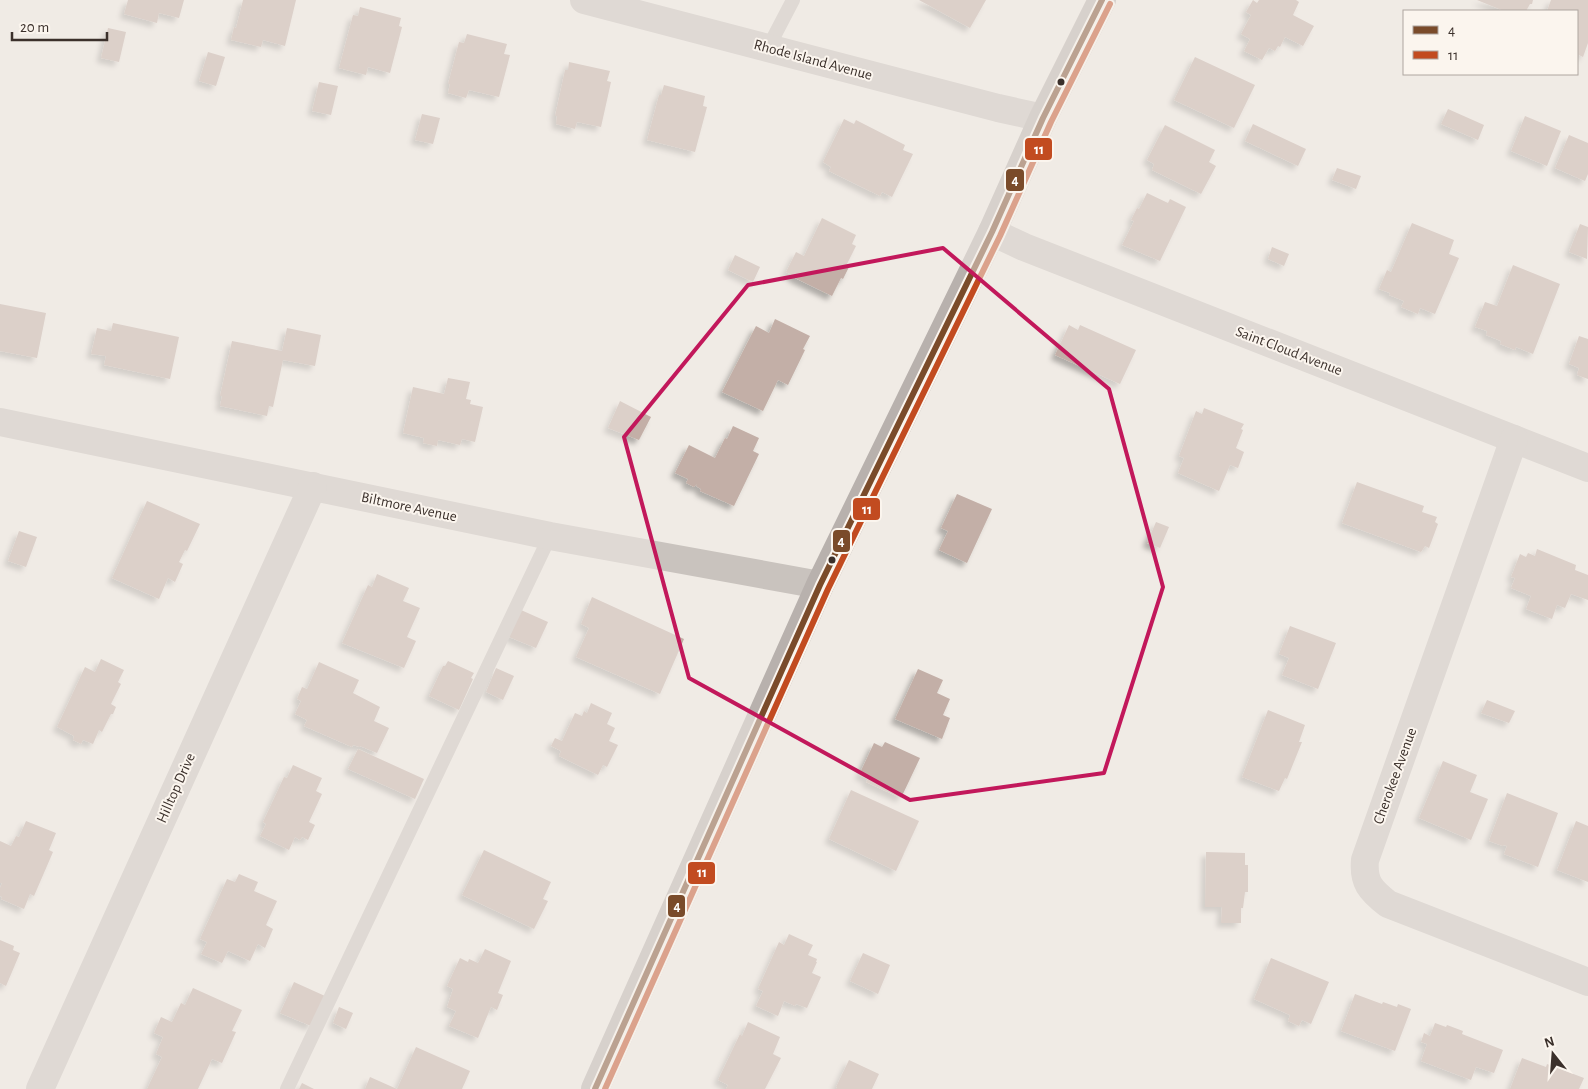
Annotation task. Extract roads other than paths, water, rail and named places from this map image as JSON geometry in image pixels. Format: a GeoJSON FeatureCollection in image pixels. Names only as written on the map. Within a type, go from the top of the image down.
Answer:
{"type":"FeatureCollection","features":[{"type":"Feature","properties":{"kind":"main road"},"geometry":{"type":"LineString","coordinates":[[595,1089],[820,585],[992,232],[1043,118],[1102,0]]}},
{"type":"Feature","properties":{"kind":"street","name":"Rhode Island Avenue"},"geometry":{"type":"LineString","coordinates":[[584,0],[998,108],[1043,118]]}},
{"type":"Feature","properties":{"kind":"street","name":"Saint Cloud Avenue"},"geometry":{"type":"LineString","coordinates":[[992,232],[1024,247],[1588,468]]}},
{"type":"Feature","properties":{"kind":"street","name":"Biltmore Avenue"},"geometry":{"type":"LineString","coordinates":[[0,422],[550,536],[820,585]]}},
{"type":"Feature","properties":{"kind":"street","name":"Cherokee Avenue"},"geometry":{"type":"LineString","coordinates":[[1514,439],[1365,860],[1364,872],[1368,885],[1376,895],[1388,904],[1588,982]]}},
{"type":"Feature","properties":{"kind":"street","name":"Hilltop Drive"},"geometry":{"type":"LineString","coordinates":[[40,1089],[313,486]]}},
{"type":"Feature","properties":{"kind":"lane"},"geometry":{"type":"LineString","coordinates":[[768,48],[793,0]]}},
{"type":"Feature","properties":{"kind":"lane"},"geometry":{"type":"LineString","coordinates":[[287,1089],[550,536]]}}]}
